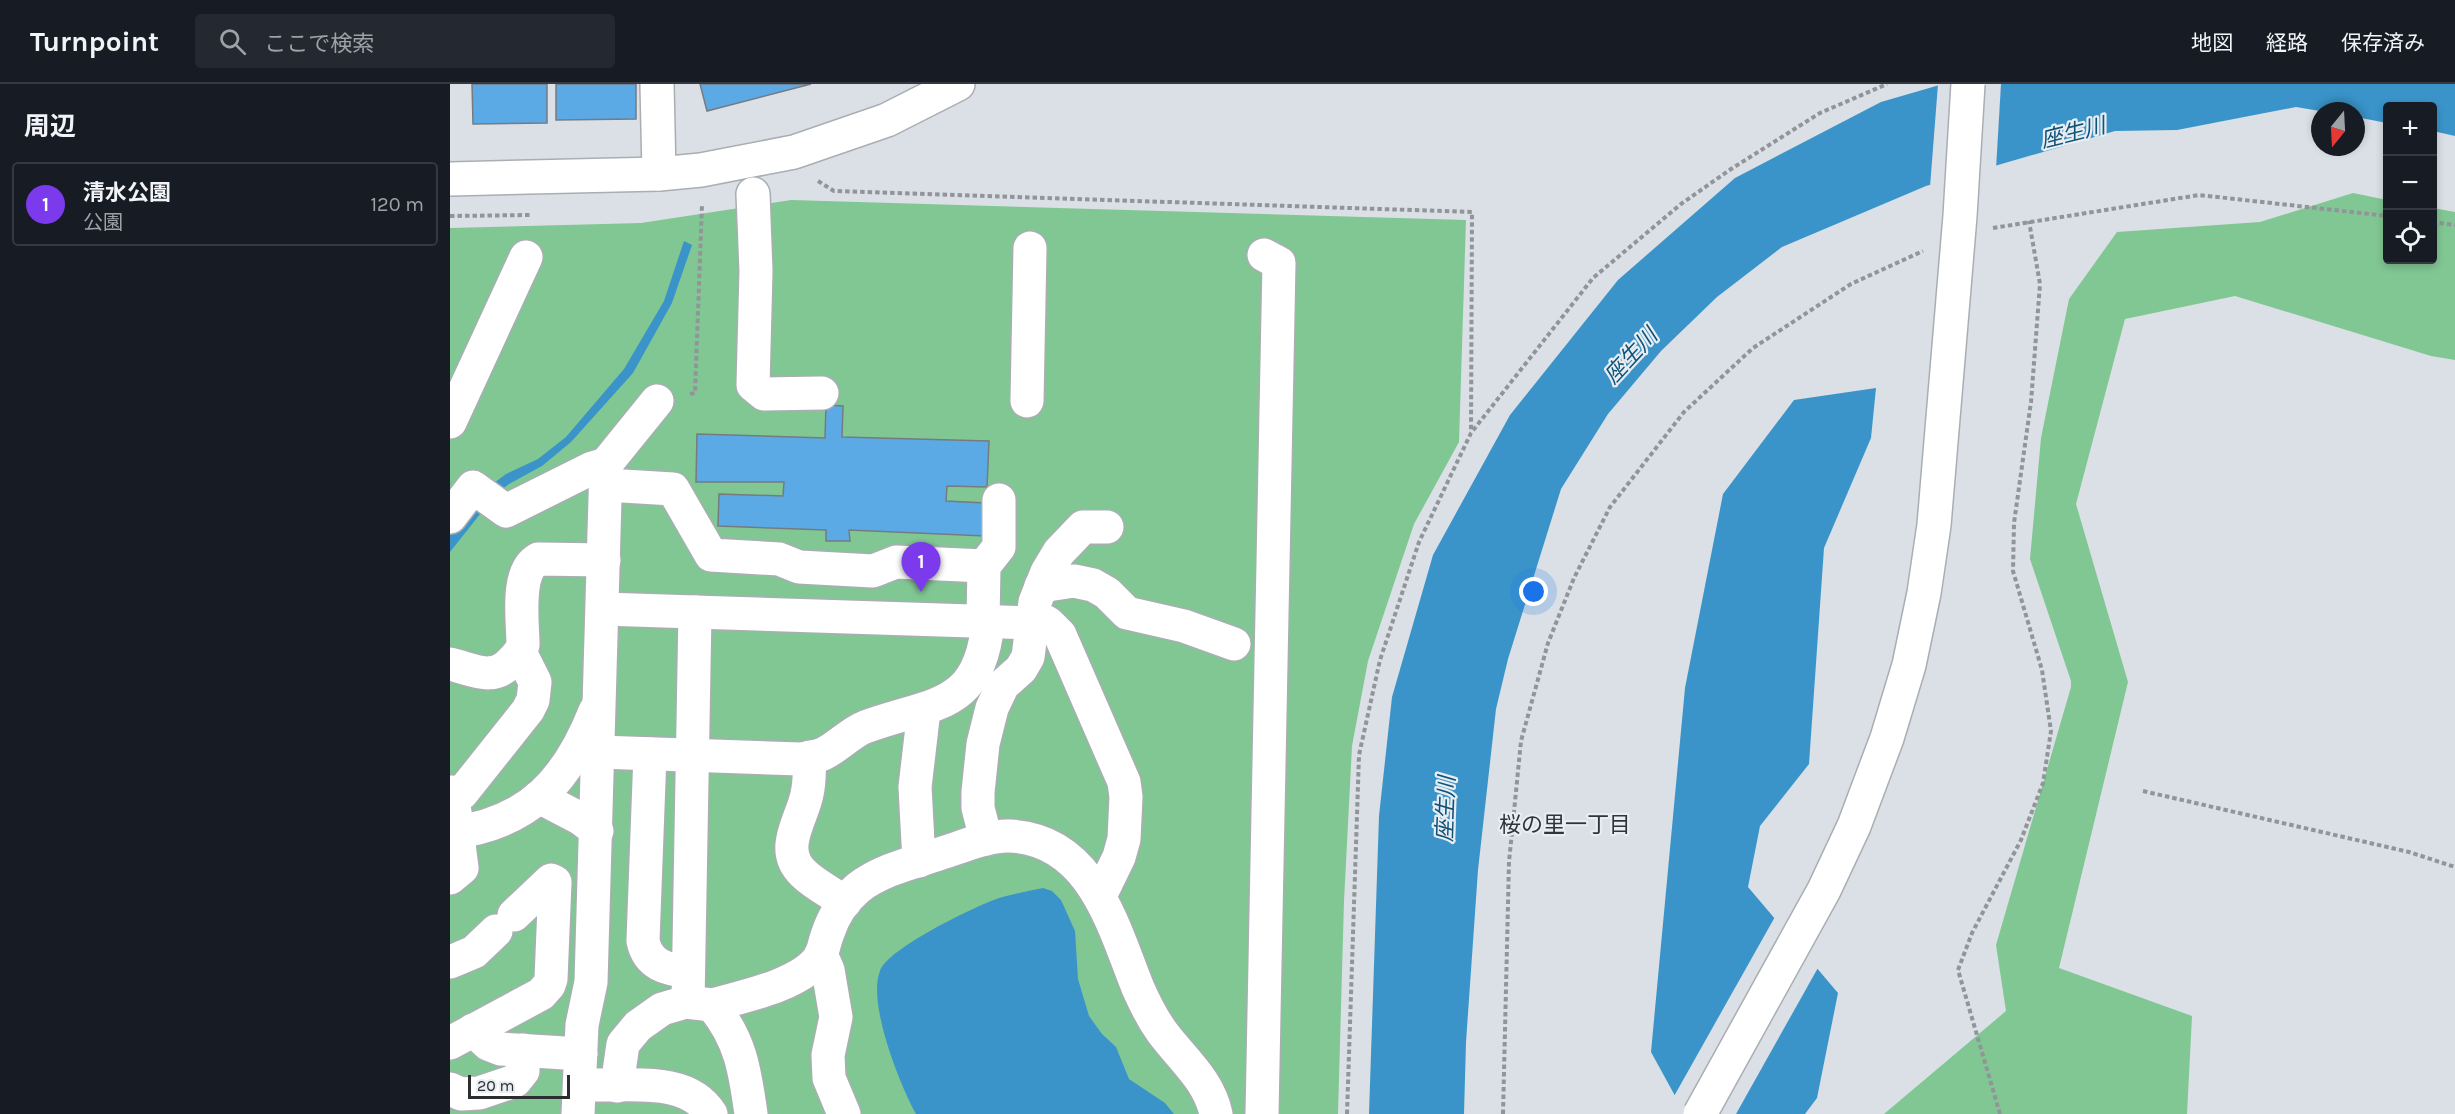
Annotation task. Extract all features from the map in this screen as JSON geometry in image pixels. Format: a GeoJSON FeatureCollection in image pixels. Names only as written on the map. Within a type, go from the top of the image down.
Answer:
{"type":"FeatureCollection","features":[{"type":"Feature","properties":{"kind":"street"},"geometry":{"type":"LineString","coordinates":[[657,84],[659,174]]}},
{"type":"Feature","properties":{"kind":"street"},"geometry":{"type":"LineString","coordinates":[[450,179],[685,172],[794,152],[887,120],[958,84]]}},
{"type":"Feature","properties":{"kind":"street"},"geometry":{"type":"LineString","coordinates":[[1700,1114],[1824,890],[1854,826],[1887,738],[1909,665],[1924,593],[1934,525],[1960,216],[1968,84]]}},
{"type":"Feature","properties":{"kind":"street"},"geometry":{"type":"LineString","coordinates":[[753,194],[756,271],[753,385],[764,394],[822,393]]}},
{"type":"Feature","properties":{"kind":"street"},"geometry":{"type":"LineString","coordinates":[[1027,401],[1030,248]]}},
{"type":"Feature","properties":{"kind":"street"},"geometry":{"type":"LineString","coordinates":[[1262,1114],[1279,264],[1264,255]]}},
{"type":"Feature","properties":{"kind":"street"},"geometry":{"type":"LineString","coordinates":[[450,422],[526,257]]}},
{"type":"Feature","properties":{"kind":"street"},"geometry":{"type":"LineString","coordinates":[[579,1084],[582,1025],[591,982],[606,475],[657,401]]}},
{"type":"Feature","properties":{"kind":"street"},"geometry":{"type":"LineString","coordinates":[[450,517],[473,488],[506,511],[592,468],[606,475],[673,489],[711,555],[780,559],[799,567],[873,571],[896,562],[984,566]]}},
{"type":"Feature","properties":{"kind":"street"},"geometry":{"type":"LineString","coordinates":[[599,752],[810,757],[832,749],[863,728],[924,710],[953,697],[967,685],[983,653],[986,621],[984,566],[999,547],[999,500]]}},
{"type":"Feature","properties":{"kind":"street"},"geometry":{"type":"LineString","coordinates":[[986,839],[978,808],[983,744],[997,696],[1004,685],[1021,669],[1028,657],[1036,608],[1059,552],[1083,527],[1107,527]]}},
{"type":"Feature","properties":{"kind":"street"},"geometry":{"type":"LineString","coordinates":[[450,664],[497,674],[505,669],[520,652],[523,645],[523,579],[531,562],[538,558],[604,560]]}},
{"type":"Feature","properties":{"kind":"street"},"geometry":{"type":"LineString","coordinates":[[839,616],[840,569]]}},
{"type":"Feature","properties":{"kind":"street"},"geometry":{"type":"LineString","coordinates":[[603,609],[986,621],[1036,608],[1074,581],[1093,585],[1128,613],[1184,626],[1234,644]]}},
{"type":"Feature","properties":{"kind":"street"},"geometry":{"type":"LineString","coordinates":[[1036,608],[1060,635],[1124,782],[1126,814],[1124,839],[1119,857],[1100,896]]}},
{"type":"Feature","properties":{"kind":"street"},"geometry":{"type":"LineString","coordinates":[[695,612],[692,755],[696,993]]}},
{"type":"Feature","properties":{"kind":"street"},"geometry":{"type":"LineString","coordinates":[[450,878],[462,868],[454,808],[462,806],[456,792],[528,710],[533,700],[535,682],[520,652]]}},
{"type":"Feature","properties":{"kind":"street"},"geometry":{"type":"LineString","coordinates":[[450,833],[493,825],[523,811],[539,797],[571,760],[585,737],[601,696]]}},
{"type":"Feature","properties":{"kind":"street"},"geometry":{"type":"LineString","coordinates":[[919,861],[915,787],[924,710]]}},
{"type":"Feature","properties":{"kind":"street"},"geometry":{"type":"LineString","coordinates":[[650,754],[643,941],[645,951],[660,966],[673,970],[723,1018],[738,1045],[745,1066],[752,1114]]}},
{"type":"Feature","properties":{"kind":"street"},"geometry":{"type":"LineString","coordinates":[[810,757],[807,795],[792,837],[791,847],[802,873],[845,902]]}},
{"type":"Feature","properties":{"kind":"street"},"geometry":{"type":"LineString","coordinates":[[539,797],[575,815],[597,831]]}},
{"type":"Feature","properties":{"kind":"street"},"geometry":{"type":"LineString","coordinates":[[617,1086],[623,1044],[638,1026],[662,1009],[696,993],[759,992],[780,987],[815,963],[821,954],[836,915],[845,902],[856,890],[876,875],[986,839],[1010,836],[1054,848],[1074,862],[1090,879],[1100,896],[1146,1008],[1161,1031],[1208,1089],[1216,1114]]}},
{"type":"Feature","properties":{"kind":"street"},"geometry":{"type":"LineString","coordinates":[[450,962],[474,952],[507,926],[551,880],[555,882],[549,985],[541,994],[462,1036]]}},
{"type":"Feature","properties":{"kind":"street"},"geometry":{"type":"LineString","coordinates":[[821,954],[828,970],[836,1017],[828,1055],[830,1078],[844,1114]]}},
{"type":"Feature","properties":{"kind":"street"},"geometry":{"type":"LineString","coordinates":[[738,1045],[746,1039],[759,992]]}},
{"type":"Feature","properties":{"kind":"street"},"geometry":{"type":"LineString","coordinates":[[462,1036],[501,1049],[523,1050],[579,1084],[676,1089],[693,1095],[705,1104],[711,1114]]}},
{"type":"Feature","properties":{"kind":"street"},"geometry":{"type":"LineString","coordinates":[[450,1089],[467,1095],[515,1081],[523,1071],[523,1050]]}},
{"type":"Feature","properties":{"kind":"path"},"geometry":{"type":"LineString","coordinates":[[1347,1114],[1359,755],[1380,660],[1419,542],[1471,433],[1593,278],[1681,204],[1731,169],[1820,113],[1887,84]]}},
{"type":"Feature","properties":{"kind":"path"},"geometry":{"type":"LineString","coordinates":[[818,181],[834,191],[1472,212],[1471,433]]}},
{"type":"Feature","properties":{"kind":"path"},"geometry":{"type":"LineString","coordinates":[[1989,229],[2199,195],[2383,215]]}},
{"type":"Feature","properties":{"kind":"path"},"geometry":{"type":"LineString","coordinates":[[657,401],[695,393],[703,224],[702,202]]}},
{"type":"Feature","properties":{"kind":"path"},"geometry":{"type":"LineString","coordinates":[[450,216],[531,215]]}},
{"type":"Feature","properties":{"kind":"path"},"geometry":{"type":"LineString","coordinates":[[2000,1114],[1959,970],[1972,933],[2021,840],[2043,783],[2051,731],[2042,670],[2013,572],[2014,523],[2031,402],[2040,284],[2029,221]]}},
{"type":"Feature","properties":{"kind":"path"},"geometry":{"type":"LineString","coordinates":[[2437,223],[2455,225]]}},
{"type":"Feature","properties":{"kind":"path"},"geometry":{"type":"LineString","coordinates":[[1503,1114],[1510,851],[1521,741],[1548,643],[1574,578],[1610,507],[1684,412],[1754,348],[1851,284],[1930,249]]}},
{"type":"Feature","properties":{"kind":"path"},"geometry":{"type":"LineString","coordinates":[[2143,791],[2409,852],[2455,867]]}},
{"type":"Feature","properties":{"kind":"green space"},"geometry":{"type":"Polygon","coordinates":[[[2353,193],[2383,199],[2383,264],[2437,264],[2437,209],[2455,212],[2455,360],[2431,356],[2235,296],[2125,319],[2076,504],[2128,682],[2059,968],[2192,1016],[2187,1114],[1884,1114],[2006,1011],[1996,945],[2071,687],[2071,681],[2030,559],[2041,438],[2069,299],[2117,232],[2260,222],[2353,193]]]}},
{"type":"Feature","properties":{"kind":"green space"},"geometry":{"type":"Polygon","coordinates":[[[791,200],[1466,220],[1459,442],[1414,524],[1368,661],[1352,746],[1344,901],[1338,1114],[450,1114],[450,228],[641,223],[791,200]]]}},
{"type":"Feature","properties":{"kind":"water","name":"座生川"},"geometry":{"type":"Polygon","coordinates":[[[1943,84],[2455,84],[2455,136],[2437,132],[2437,102],[2383,102],[2383,122],[2365,119],[2365,102],[2311,102],[2311,110],[2296,107],[2177,130],[2115,131],[1926,186],[1782,247],[1717,297],[1661,351],[1608,414],[1561,489],[1508,659],[1496,709],[1478,870],[1466,1042],[1464,1114],[1369,1114],[1379,816],[1392,697],[1433,555],[1510,415],[1618,280],[1735,178],[1881,102],[1943,84]]]}},
{"type":"Feature","properties":{"kind":"water"},"geometry":{"type":"Polygon","coordinates":[[[684,241],[692,245],[672,303],[633,373],[571,442],[542,466],[496,494],[450,552],[450,535],[486,489],[506,474],[538,459],[566,437],[624,369],[664,301],[684,241]]]}},
{"type":"Feature","properties":{"kind":"water"},"geometry":{"type":"Polygon","coordinates":[[[1876,388],[1871,438],[1824,548],[1809,764],[1760,826],[1748,887],[1838,993],[1817,1098],[1805,1114],[1685,1114],[1651,1052],[1685,688],[1723,494],[1794,400],[1876,388]]]}},
{"type":"Feature","properties":{"kind":"water"},"geometry":{"type":"Polygon","coordinates":[[[1043,888],[1052,891],[1061,900],[1075,931],[1078,979],[1089,1016],[1102,1034],[1116,1047],[1129,1079],[1165,1103],[1174,1114],[916,1114],[894,1064],[881,1023],[877,985],[880,971],[898,951],[952,919],[999,898],[1043,888]]]}},
{"type":"Feature","properties":{"kind":"pier"},"geometry":{"type":"Polygon","coordinates":[[[1938,84],[2001,84],[1996,169],[1930,187],[1938,84]]]}},
{"type":"Feature","properties":{"kind":"pier"},"geometry":{"type":"Polygon","coordinates":[[[1776,915],[1819,966],[1736,1114],[1682,1114],[1673,1098],[1776,915]]]}},
{"type":"Feature","properties":{"kind":"building"},"geometry":{"type":"Polygon","coordinates":[[[472,84],[547,84],[547,123],[473,124],[472,84]]]}},
{"type":"Feature","properties":{"kind":"building"},"geometry":{"type":"Polygon","coordinates":[[[556,84],[636,84],[636,119],[556,120],[556,84]]]}},
{"type":"Feature","properties":{"kind":"building"},"geometry":{"type":"Polygon","coordinates":[[[700,84],[811,84],[707,111],[700,84]]]}},
{"type":"Feature","properties":{"kind":"building"},"geometry":{"type":"Polygon","coordinates":[[[826,405],[843,406],[842,437],[989,441],[987,487],[947,486],[946,501],[986,503],[985,536],[849,530],[850,541],[826,541],[826,530],[718,526],[719,494],[783,496],[784,482],[696,482],[697,434],[825,438],[826,405]]]}},
{"type":"Feature","properties":{"kind":"place","name":"清水公園"},"geometry":{"type":"Point","coordinates":[921,592]}},
{"type":"Feature","properties":{"kind":"district","name":"桜の里一丁目"},"geometry":{"type":"Point","coordinates":[1565,825]}}]}
